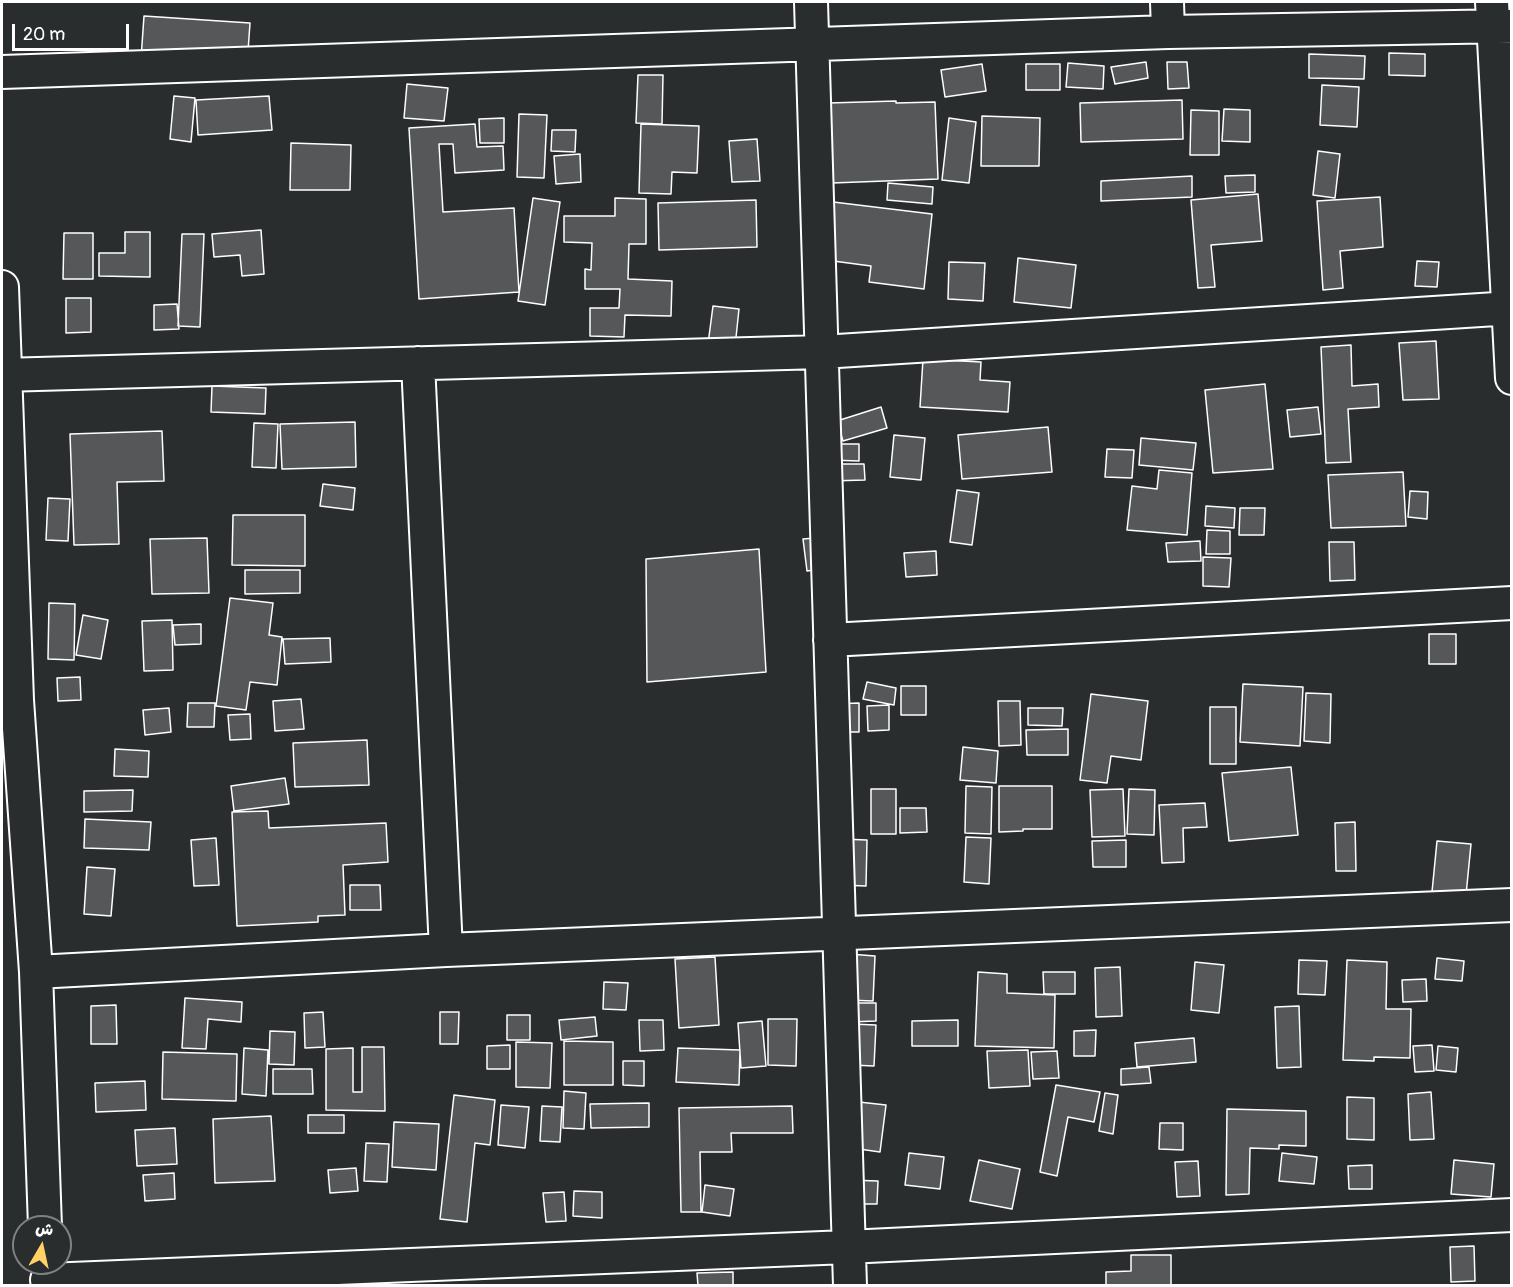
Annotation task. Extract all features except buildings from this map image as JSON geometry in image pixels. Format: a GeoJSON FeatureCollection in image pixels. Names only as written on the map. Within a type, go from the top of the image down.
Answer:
{"type":"FeatureCollection","features":[{"type":"Feature","properties":{"kind":"street"},"geometry":{"type":"LineString","coordinates":[[811,2],[850,1286]]}},
{"type":"Feature","properties":{"kind":"street"},"geometry":{"type":"LineString","coordinates":[[1167,2],[1168,32]]}},
{"type":"Feature","properties":{"kind":"street"},"geometry":{"type":"LineString","coordinates":[[2,72],[812,45],[1499,18],[1512,378]]}},
{"type":"Feature","properties":{"kind":"street"},"geometry":{"type":"LineString","coordinates":[[2,287],[9,700],[36,972],[45,1215]]}},
{"type":"Feature","properties":{"kind":"street"},"geometry":{"type":"LineString","coordinates":[[3,375],[822,352],[1510,308]]}},
{"type":"Feature","properties":{"kind":"street"},"geometry":{"type":"LineString","coordinates":[[418,363],[446,950]]}},
{"type":"Feature","properties":{"kind":"street"},"geometry":{"type":"LineString","coordinates":[[830,640],[1512,603]]}},
{"type":"Feature","properties":{"kind":"street"},"geometry":{"type":"LineString","coordinates":[[36,972],[446,950],[1512,905]]}},
{"type":"Feature","properties":{"kind":"street"},"geometry":{"type":"LineString","coordinates":[[46,1276],[847,1246],[1512,1215]]}}]}
